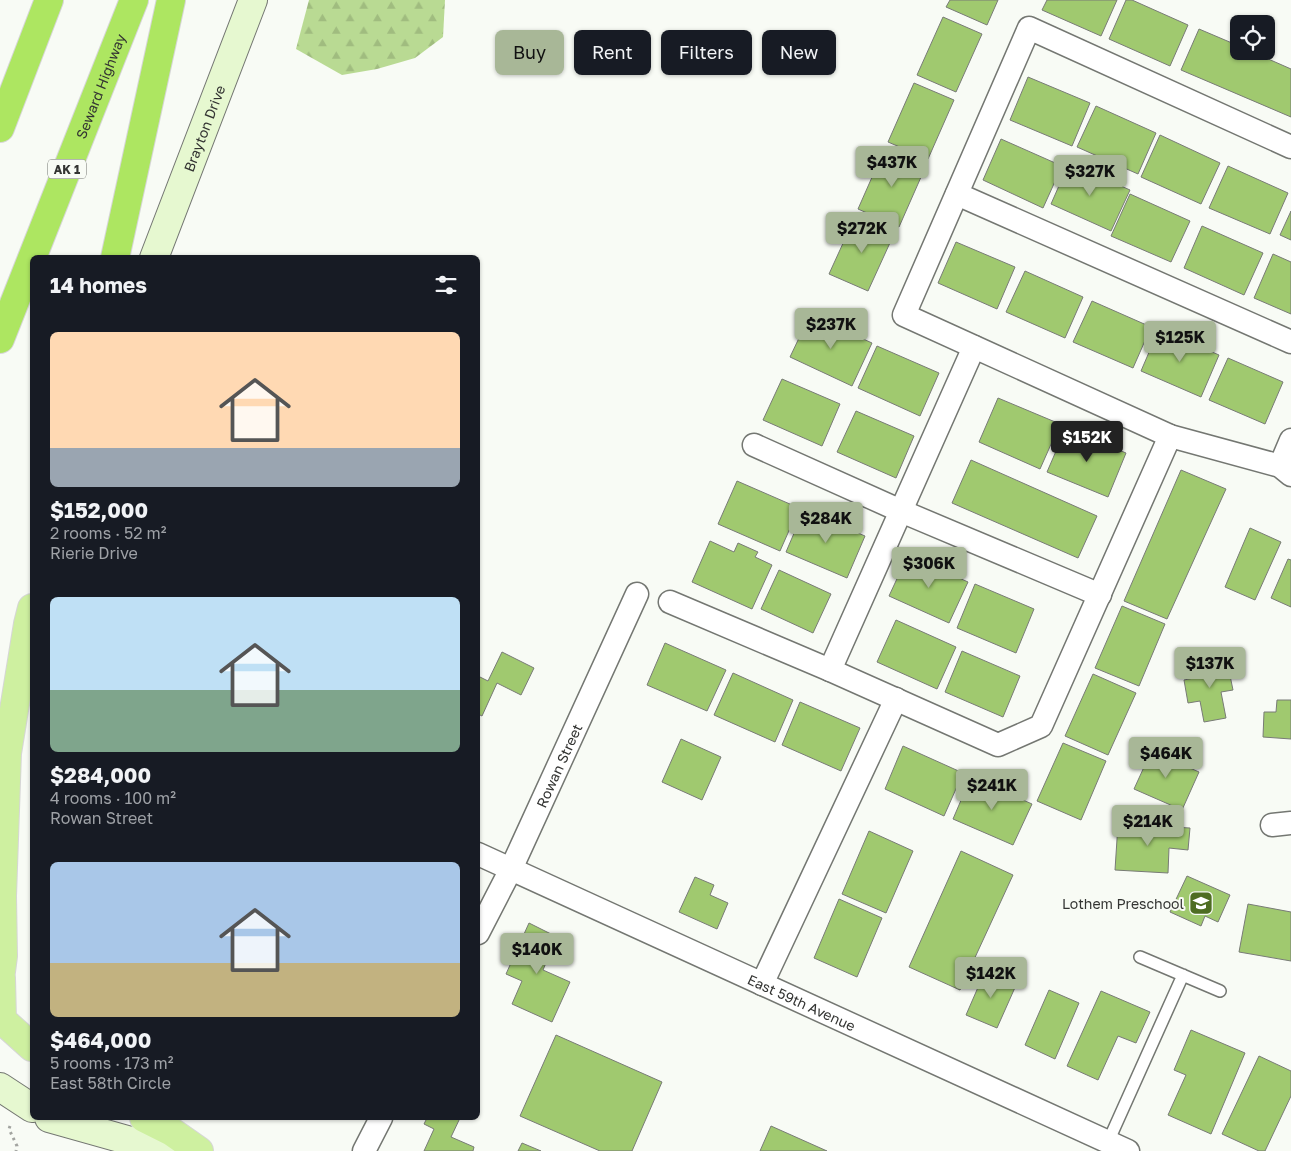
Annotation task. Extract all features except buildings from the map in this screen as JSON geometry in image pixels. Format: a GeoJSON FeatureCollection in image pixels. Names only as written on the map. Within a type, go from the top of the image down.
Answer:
{"type":"FeatureCollection","features":[{"type":"Feature","properties":{"kind":"highway"},"geometry":{"type":"LineString","coordinates":[[0,128],[49,0]]}},
{"type":"Feature","properties":{"kind":"highway","name":"Seward Highway"},"geometry":{"type":"LineString","coordinates":[[33,255],[134,0]]}},
{"type":"Feature","properties":{"kind":"highway"},"geometry":{"type":"LineString","coordinates":[[116,255],[171,0]]}},
{"type":"Feature","properties":{"kind":"highway","name":"Seward Highway"},"geometry":{"type":"LineString","coordinates":[[0,338],[30,262]]}},
{"type":"Feature","properties":{"kind":"main road","name":"Brayton Drive"},"geometry":{"type":"LineString","coordinates":[[155,255],[253,0]]}},
{"type":"Feature","properties":{"kind":"main road"},"geometry":{"type":"LineString","coordinates":[[30,616],[7,753],[2,896],[3,956],[0,978],[2,1020],[30,1045]]}},
{"type":"Feature","properties":{"kind":"main road"},"geometry":{"type":"LineString","coordinates":[[0,1087],[22,1115]]}},
{"type":"Feature","properties":{"kind":"main road"},"geometry":{"type":"LineString","coordinates":[[56,1120],[166,1151]]}},
{"type":"Feature","properties":{"kind":"main road"},"geometry":{"type":"LineString","coordinates":[[148,1120],[172,1132],[199,1151]]}},
{"type":"Feature","properties":{"kind":"street"},"geometry":{"type":"LineString","coordinates":[[1291,147],[1029,28],[904,315],[1170,436],[1286,470],[1291,440]]}},
{"type":"Feature","properties":{"kind":"street"},"geometry":{"type":"LineString","coordinates":[[957,194],[1291,342]]}},
{"type":"Feature","properties":{"kind":"street"},"geometry":{"type":"LineString","coordinates":[[830,670],[974,347]]}},
{"type":"Feature","properties":{"kind":"street"},"geometry":{"type":"LineString","coordinates":[[670,602],[830,670],[998,745],[1042,726],[1170,436]]}},
{"type":"Feature","properties":{"kind":"street"},"geometry":{"type":"LineString","coordinates":[[754,445],[901,511],[1100,595]]}},
{"type":"Feature","properties":{"kind":"street","name":"Rowan Street"},"geometry":{"type":"LineString","coordinates":[[480,930],[511,869],[637,594]]}},
{"type":"Feature","properties":{"kind":"street"},"geometry":{"type":"LineString","coordinates":[[762,984],[896,699]]}},
{"type":"Feature","properties":{"kind":"street","name":"East 59th Avenue"},"geometry":{"type":"LineString","coordinates":[[480,855],[1118,1147]]}},
{"type":"Feature","properties":{"kind":"street"},"geometry":{"type":"LineString","coordinates":[[364,1151],[380,1120]]}},
{"type":"Feature","properties":{"kind":"lane"},"geometry":{"type":"LineString","coordinates":[[1140,956],[1220,991]]}},
{"type":"Feature","properties":{"kind":"lane"},"geometry":{"type":"LineString","coordinates":[[1118,1147],[1183,975]]}},
{"type":"Feature","properties":{"kind":"path"},"geometry":{"type":"LineString","coordinates":[[16,1151],[17,1146],[9,1129],[22,1115]]}},
{"type":"Feature","properties":{"kind":"green space"},"geometry":{"type":"Polygon","coordinates":[[[309,0],[445,0],[443,37],[415,58],[377,69],[342,75],[296,49],[309,0]]]}},
{"type":"Feature","properties":{"kind":"place","name":"Lothem Preschool"},"geometry":{"type":"Point","coordinates":[1201,903]}}]}
